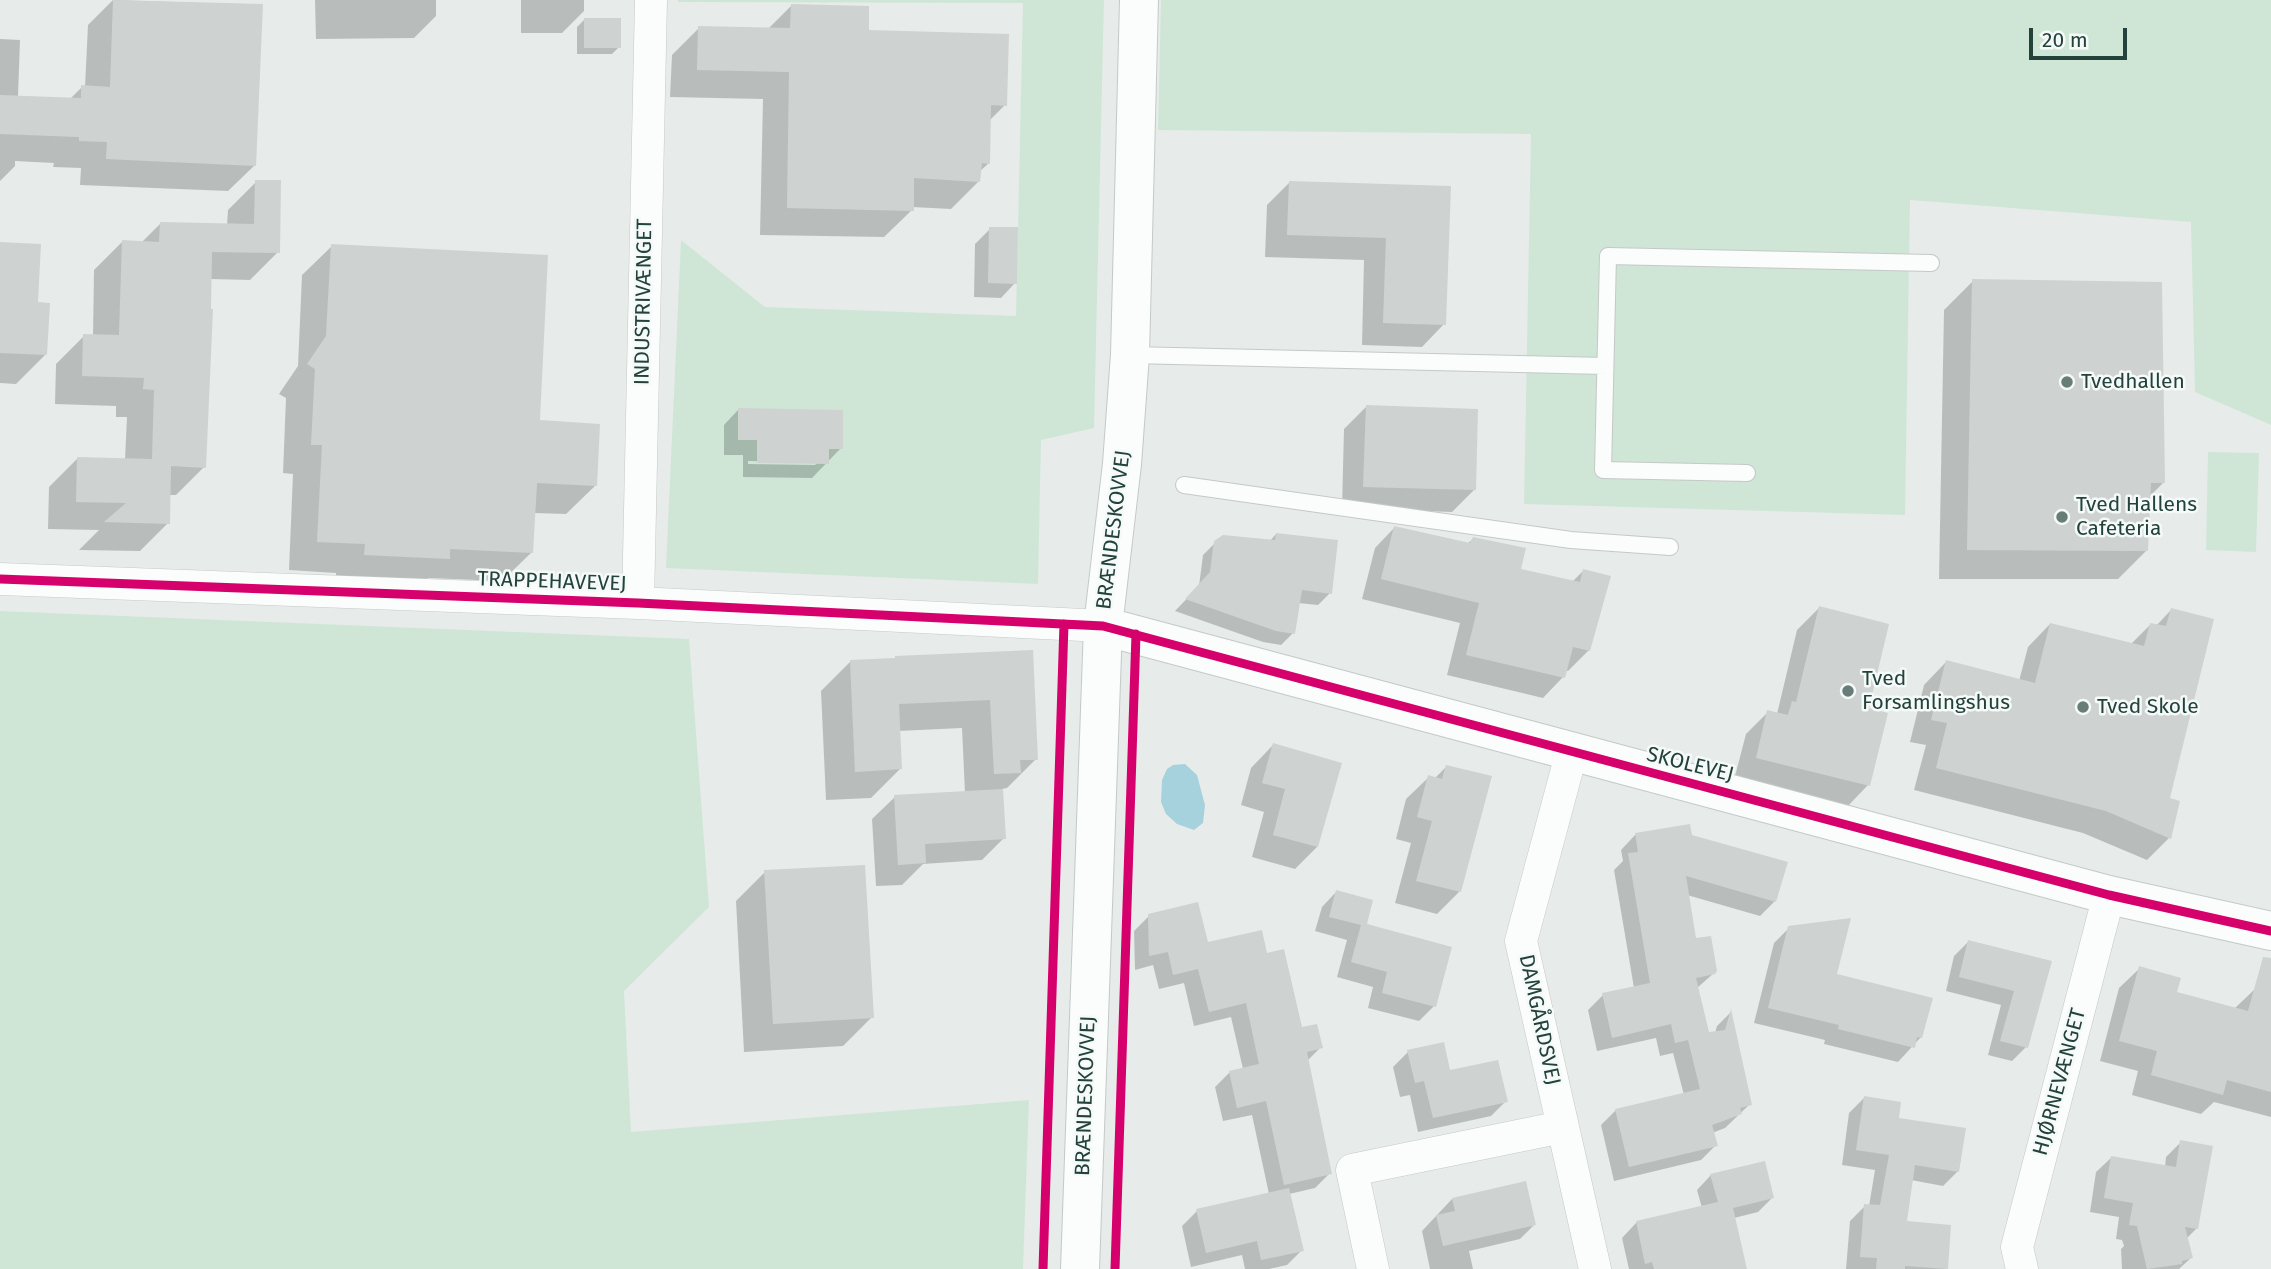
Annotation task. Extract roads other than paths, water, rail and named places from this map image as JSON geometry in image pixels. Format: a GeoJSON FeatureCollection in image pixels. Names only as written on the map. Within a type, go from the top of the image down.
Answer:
{"type":"FeatureCollection","features":[{"type":"Feature","properties":{"kind":"street","name":"INDUSTRIVÆNGET"},"geometry":{"type":"LineString","coordinates":[[638,603],[651,0]]}},
{"type":"Feature","properties":{"kind":"street","name":"BRÆNDESKOVVEJ"},"geometry":{"type":"LineString","coordinates":[[1080,1269],[1103,626],[1122,464],[1130,355],[1139,0]]}},
{"type":"Feature","properties":{"kind":"street","name":"TRAPPEHAVEVEJ"},"geometry":{"type":"LineString","coordinates":[[0,579],[638,603],[1103,626]]}},
{"type":"Feature","properties":{"kind":"street","name":"SKOLEVEJ"},"geometry":{"type":"LineString","coordinates":[[1103,626],[2109,895],[2271,931]]}},
{"type":"Feature","properties":{"kind":"street","name":"DAMGÅRDSVEJ"},"geometry":{"type":"LineString","coordinates":[[1572,751],[1521,941],[1595,1269]]}},
{"type":"Feature","properties":{"kind":"street","name":"HJØRNEVÆNGET"},"geometry":{"type":"LineString","coordinates":[[2022,1269],[2017,1247],[2109,895]]}},
{"type":"Feature","properties":{"kind":"street"},"geometry":{"type":"LineString","coordinates":[[1373,1269],[1352,1170],[1562,1126]]}},
{"type":"Feature","properties":{"kind":"lane"},"geometry":{"type":"LineString","coordinates":[[1747,473],[1603,470],[1608,256],[1931,263]]}},
{"type":"Feature","properties":{"kind":"lane"},"geometry":{"type":"LineString","coordinates":[[1130,355],[1605,366]]}},
{"type":"Feature","properties":{"kind":"lane"},"geometry":{"type":"LineString","coordinates":[[1184,485],[1572,540],[1670,547]]}},
{"type":"Feature","properties":{"kind":"water"},"geometry":{"type":"Polygon","coordinates":[[[1185,764],[1197,775],[1205,805],[1203,823],[1194,830],[1177,824],[1166,814],[1161,802],[1162,780],[1167,769],[1173,765],[1185,764]]]}},
{"type":"Feature","properties":{"kind":"place","name":"Tvedhallen"},"geometry":{"type":"Point","coordinates":[2067,382]}},
{"type":"Feature","properties":{"kind":"place","name":"Tved Hallens Cafeteria"},"geometry":{"type":"Point","coordinates":[2062,517]}},
{"type":"Feature","properties":{"kind":"place","name":"Tved Forsamlingshus"},"geometry":{"type":"Point","coordinates":[1848,691]}},
{"type":"Feature","properties":{"kind":"place","name":"Tved Skole"},"geometry":{"type":"Point","coordinates":[2083,707]}}]}
